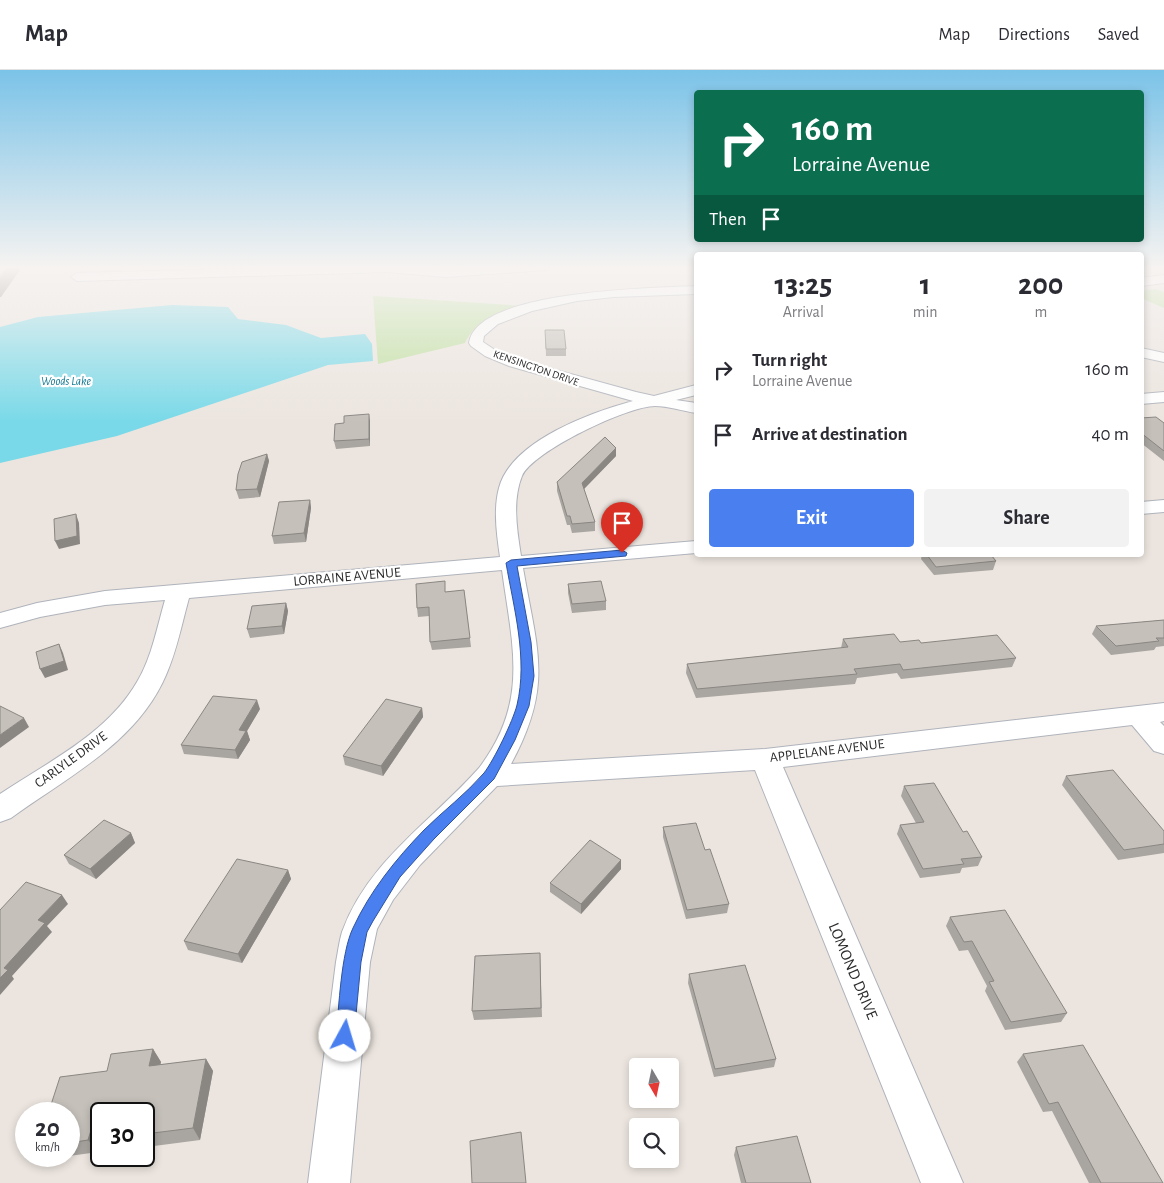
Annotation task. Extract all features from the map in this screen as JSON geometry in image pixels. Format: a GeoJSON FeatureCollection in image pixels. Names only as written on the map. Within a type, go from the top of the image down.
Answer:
{"type":"FeatureCollection","features":[{"type":"Feature","properties":{"kind":"street","name":"KENSINGTON DRIVE"},"geometry":{"type":"LineString","coordinates":[[502,318],[493,321],[477,335],[476,343],[497,356],[573,381],[654,401]]}},
{"type":"Feature","properties":{"kind":"street"},"geometry":{"type":"LineString","coordinates":[[1144,353],[1164,358]]}},
{"type":"Feature","properties":{"kind":"street"},"geometry":{"type":"LineString","coordinates":[[329,1183],[353,962],[360,931],[375,902],[394,873],[428,835],[490,776],[509,740],[523,706],[528,676],[525,642],[511,563],[506,500],[509,483],[519,467],[558,436],[587,421],[622,408],[694,391]]}},
{"type":"Feature","properties":{"kind":"street"},"geometry":{"type":"LineString","coordinates":[[1144,399],[1164,398]]}},
{"type":"Feature","properties":{"kind":"street"},"geometry":{"type":"LineString","coordinates":[[654,401],[694,408]]}},
{"type":"Feature","properties":{"kind":"street"},"geometry":{"type":"LineString","coordinates":[[1144,508],[1164,506]]}},
{"type":"Feature","properties":{"kind":"street","name":"LORRAINE AVENUE"},"geometry":{"type":"LineString","coordinates":[[0,621],[69,604],[105,598],[694,547]]}},
{"type":"Feature","properties":{"kind":"street","name":"CARLYLE DRIVE"},"geometry":{"type":"LineString","coordinates":[[0,810],[102,740],[131,710],[148,686],[179,592]]}},
{"type":"Feature","properties":{"kind":"street"},"geometry":{"type":"LineString","coordinates":[[1151,713],[1164,744]]}},
{"type":"Feature","properties":{"kind":"street","name":"APPLELANE AVENUE"},"geometry":{"type":"LineString","coordinates":[[490,776],[765,759],[1151,713]]}},
{"type":"Feature","properties":{"kind":"street","name":"LOMOND DRIVE"},"geometry":{"type":"LineString","coordinates":[[765,759],[942,1183]]}},
{"type":"Feature","properties":{"kind":"green space"},"geometry":{"type":"Polygon","coordinates":[[[375,318],[490,318],[476,328],[465,343],[378,364],[375,318]]]}},
{"type":"Feature","properties":{"kind":"water","name":"Woods Lake"},"geometry":{"type":"Polygon","coordinates":[[[34,318],[237,318],[286,325],[321,338],[365,334],[372,344],[373,361],[328,365],[117,436],[0,463],[0,327],[34,318]]]}},
{"type":"Feature","properties":{"kind":"building"},"geometry":{"type":"Polygon","coordinates":[[[545,330],[564,330],[566,349],[546,349],[545,330]]]}},
{"type":"Feature","properties":{"kind":"building"},"geometry":{"type":"Polygon","coordinates":[[[369,414],[369,439],[334,441],[335,424],[344,423],[344,416],[369,414]]]}},
{"type":"Feature","properties":{"kind":"building"},"geometry":{"type":"Polygon","coordinates":[[[1156,417],[1164,423],[1164,451],[1144,435],[1144,418],[1156,417]]]}},
{"type":"Feature","properties":{"kind":"building"},"geometry":{"type":"Polygon","coordinates":[[[605,437],[616,448],[582,483],[595,522],[572,524],[570,516],[567,516],[557,482],[605,437]]]}},
{"type":"Feature","properties":{"kind":"building"},"geometry":{"type":"Polygon","coordinates":[[[267,454],[257,489],[236,490],[242,462],[267,454]]]}},
{"type":"Feature","properties":{"kind":"building"},"geometry":{"type":"Polygon","coordinates":[[[310,500],[304,533],[272,536],[279,502],[310,500]]]}},
{"type":"Feature","properties":{"kind":"building"},"geometry":{"type":"Polygon","coordinates":[[[76,514],[77,536],[55,541],[54,519],[76,514]]]}},
{"type":"Feature","properties":{"kind":"building"},"geometry":{"type":"Polygon","coordinates":[[[928,557],[993,557],[996,561],[936,567],[928,557]]]}},
{"type":"Feature","properties":{"kind":"building"},"geometry":{"type":"Polygon","coordinates":[[[445,581],[445,592],[464,590],[470,638],[430,642],[429,607],[417,608],[416,584],[445,581]]]}},
{"type":"Feature","properties":{"kind":"building"},"geometry":{"type":"Polygon","coordinates":[[[601,581],[606,601],[572,604],[568,584],[601,581]]]}},
{"type":"Feature","properties":{"kind":"building"},"geometry":{"type":"Polygon","coordinates":[[[286,603],[282,626],[247,629],[252,606],[286,603]]]}},
{"type":"Feature","properties":{"kind":"building"},"geometry":{"type":"Polygon","coordinates":[[[1164,620],[1164,638],[1156,638],[1159,641],[1116,646],[1096,626],[1164,620]]]}},
{"type":"Feature","properties":{"kind":"building"},"geometry":{"type":"Polygon","coordinates":[[[894,634],[900,642],[919,640],[921,643],[997,635],[1016,658],[903,670],[900,664],[854,669],[857,674],[697,689],[687,664],[848,647],[843,639],[894,634]]]}},
{"type":"Feature","properties":{"kind":"building"},"geometry":{"type":"Polygon","coordinates":[[[59,644],[64,661],[40,669],[36,652],[59,644]]]}},
{"type":"Feature","properties":{"kind":"building"},"geometry":{"type":"Polygon","coordinates":[[[213,696],[257,700],[239,730],[246,731],[235,750],[181,745],[213,696]]]}},
{"type":"Feature","properties":{"kind":"building"},"geometry":{"type":"Polygon","coordinates":[[[386,699],[422,708],[381,766],[343,756],[386,699]]]}},
{"type":"Feature","properties":{"kind":"building"},"geometry":{"type":"Polygon","coordinates":[[[0,706],[24,718],[0,735],[0,706]]]}},
{"type":"Feature","properties":{"kind":"building"},"geometry":{"type":"Polygon","coordinates":[[[1113,770],[1164,831],[1164,844],[1124,850],[1066,776],[1113,770]]]}},
{"type":"Feature","properties":{"kind":"building"},"geometry":{"type":"Polygon","coordinates":[[[934,783],[963,832],[967,831],[982,857],[961,859],[964,864],[923,869],[900,825],[924,822],[904,786],[934,783]]]}},
{"type":"Feature","properties":{"kind":"building"},"geometry":{"type":"Polygon","coordinates":[[[104,820],[131,833],[90,869],[64,855],[104,820]]]}},
{"type":"Feature","properties":{"kind":"building"},"geometry":{"type":"Polygon","coordinates":[[[696,823],[705,850],[710,849],[729,904],[687,910],[663,827],[696,823]]]}},
{"type":"Feature","properties":{"kind":"building"},"geometry":{"type":"Polygon","coordinates":[[[590,840],[621,860],[581,904],[550,883],[590,840]]]}},
{"type":"Feature","properties":{"kind":"building"},"geometry":{"type":"Polygon","coordinates":[[[237,859],[288,870],[238,954],[184,941],[237,859]]]}},
{"type":"Feature","properties":{"kind":"building"},"geometry":{"type":"Polygon","coordinates":[[[26,882],[62,895],[38,920],[45,923],[4,968],[8,970],[0,978],[0,910],[26,882]]]}},
{"type":"Feature","properties":{"kind":"building"},"geometry":{"type":"Polygon","coordinates":[[[1005,910],[1067,1013],[1011,1022],[989,982],[994,981],[972,941],[964,942],[950,917],[1005,910]]]}},
{"type":"Feature","properties":{"kind":"building"},"geometry":{"type":"Polygon","coordinates":[[[540,953],[541,1008],[472,1011],[475,956],[540,953]]]}},
{"type":"Feature","properties":{"kind":"building"},"geometry":{"type":"Polygon","coordinates":[[[745,965],[776,1059],[715,1069],[689,974],[745,965]]]}},
{"type":"Feature","properties":{"kind":"building"},"geometry":{"type":"Polygon","coordinates":[[[1083,1045],[1163,1183],[1101,1183],[1058,1102],[1049,1104],[1023,1054],[1083,1045]]]}},
{"type":"Feature","properties":{"kind":"building"},"geometry":{"type":"Polygon","coordinates":[[[153,1049],[149,1066],[206,1059],[193,1128],[155,1133],[155,1102],[90,1102],[90,1134],[88,1140],[80,1141],[80,1102],[52,1102],[60,1077],[107,1071],[111,1054],[153,1049]]]}},
{"type":"Feature","properties":{"kind":"building"},"geometry":{"type":"Polygon","coordinates":[[[521,1132],[526,1183],[472,1183],[470,1141],[521,1132]]]}},
{"type":"Feature","properties":{"kind":"building"},"geometry":{"type":"Polygon","coordinates":[[[797,1136],[811,1183],[746,1183],[736,1147],[797,1136]]]}},
{"type":"Feature","properties":{"kind":"route"},"geometry":{"type":"LineString","coordinates":[[345,1036],[353,962],[360,931],[367,916],[394,873],[428,835],[490,776],[509,740],[523,706],[528,676],[525,642],[511,563],[622,553]]}}]}
